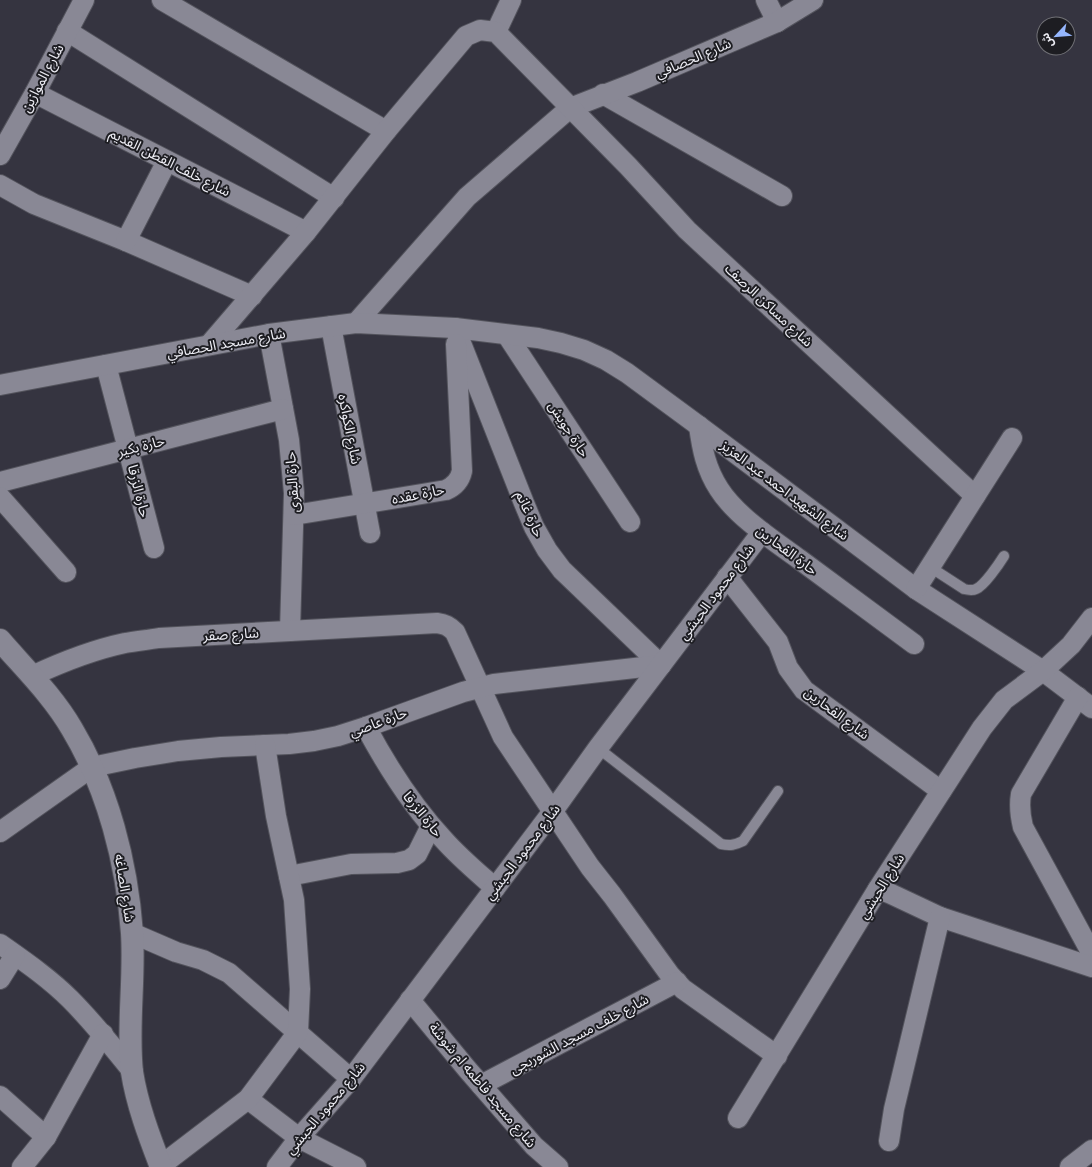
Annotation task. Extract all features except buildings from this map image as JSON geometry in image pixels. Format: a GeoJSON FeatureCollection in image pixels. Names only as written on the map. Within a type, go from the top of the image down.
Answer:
{"type":"FeatureCollection","features":[{"type":"Feature","properties":{"kind":"street","name":"شارع الموازين"},"geometry":{"type":"LineString","coordinates":[[0,155],[35,93],[84,0]]}},
{"type":"Feature","properties":{"kind":"street"},"geometry":{"type":"LineString","coordinates":[[162,0],[386,131]]}},
{"type":"Feature","properties":{"kind":"street"},"geometry":{"type":"LineString","coordinates":[[209,345],[306,232],[386,131],[466,36],[480,30],[496,32],[511,0]]}},
{"type":"Feature","properties":{"kind":"street"},"geometry":{"type":"LineString","coordinates":[[766,0],[777,22]]}},
{"type":"Feature","properties":{"kind":"street","name":"شارع الحصافي"},"geometry":{"type":"LineString","coordinates":[[356,323],[467,197],[570,108],[637,82],[777,22],[813,0]]}},
{"type":"Feature","properties":{"kind":"street"},"geometry":{"type":"LineString","coordinates":[[67,31],[334,198]]}},
{"type":"Feature","properties":{"kind":"street","name":"شارع مساكن الرصف"},"geometry":{"type":"LineString","coordinates":[[496,32],[628,166],[688,230],[975,496]]}},
{"type":"Feature","properties":{"kind":"street","name":"شارع خلف القطن القديم"},"geometry":{"type":"LineString","coordinates":[[35,93],[306,232]]}},
{"type":"Feature","properties":{"kind":"street"},"geometry":{"type":"LineString","coordinates":[[603,94],[782,196]]}},
{"type":"Feature","properties":{"kind":"street"},"geometry":{"type":"LineString","coordinates":[[126,241],[168,161]]}},
{"type":"Feature","properties":{"kind":"street"},"geometry":{"type":"LineString","coordinates":[[0,185],[34,204],[126,241],[252,296]]}},
{"type":"Feature","properties":{"kind":"street","name":"شارع مسجد الحصافي"},"geometry":{"type":"LineString","coordinates":[[0,385],[269,334],[331,326],[356,323],[455,328]]}},
{"type":"Feature","properties":{"kind":"street","name":"شارع الكواكره"},"geometry":{"type":"LineString","coordinates":[[331,326],[370,533]]}},
{"type":"Feature","properties":{"kind":"street","name":"شارع الشهيد احمد عبد العزيز"},"geometry":{"type":"LineString","coordinates":[[455,328],[538,338],[584,350],[606,360],[699,426],[916,589],[1043,671],[1085,702]]}},
{"type":"Feature","properties":{"kind":"street","name":"حارة عقده"},"geometry":{"type":"LineString","coordinates":[[294,515],[446,490],[457,483],[462,471],[455,328]]}},
{"type":"Feature","properties":{"kind":"street","name":"حارة غانم"},"geometry":{"type":"LineString","coordinates":[[455,328],[529,515],[547,550],[562,570],[661,665]]}},
{"type":"Feature","properties":{"kind":"street","name":"حارة البقرى"},"geometry":{"type":"LineString","coordinates":[[269,334],[293,470],[294,515],[290,631]]}},
{"type":"Feature","properties":{"kind":"street","name":"حارة جويش"},"geometry":{"type":"LineString","coordinates":[[507,335],[630,522]]}},
{"type":"Feature","properties":{"kind":"street","name":"حارة الزرقا"},"geometry":{"type":"LineString","coordinates":[[106,365],[154,548]]}},
{"type":"Feature","properties":{"kind":"street","name":"حارة بكير"},"geometry":{"type":"LineString","coordinates":[[0,482],[283,409]]}},
{"type":"Feature","properties":{"kind":"street","name":"حارة الفحارين"},"geometry":{"type":"LineString","coordinates":[[699,426],[702,448],[708,470],[719,490],[734,508],[762,532],[914,644]]}},
{"type":"Feature","properties":{"kind":"street"},"geometry":{"type":"LineString","coordinates":[[916,589],[1012,438]]}},
{"type":"Feature","properties":{"kind":"street"},"geometry":{"type":"LineString","coordinates":[[0,497],[66,572]]}},
{"type":"Feature","properties":{"kind":"street","name":"شارع محمود الحبشي"},"geometry":{"type":"LineString","coordinates":[[277,1167],[299,1138],[351,1079],[553,811],[598,748],[762,532]]}},
{"type":"Feature","properties":{"kind":"street","name":"شارع الفحارين"},"geometry":{"type":"LineString","coordinates":[[727,577],[778,642],[788,668],[804,690],[941,791]]}},
{"type":"Feature","properties":{"kind":"street","name":"شارع الحبشي"},"geometry":{"type":"LineString","coordinates":[[738,1118],[878,889],[982,728],[1004,700],[1043,671],[1071,645],[1092,618]]}},
{"type":"Feature","properties":{"kind":"street","name":"شارع صقر"},"geometry":{"type":"LineString","coordinates":[[32,676],[62,662],[93,651],[126,643],[159,638],[437,623],[450,627],[455,632],[479,688]]}},
{"type":"Feature","properties":{"kind":"street","name":"شارع الصاغه"},"geometry":{"type":"LineString","coordinates":[[0,640],[32,676],[72,728],[92,768],[116,839],[122,866],[132,934],[130,1003],[132,1072],[147,1131],[160,1167]]}},
{"type":"Feature","properties":{"kind":"street","name":"حارة عاصي"},"geometry":{"type":"LineString","coordinates":[[92,768],[135,758],[178,751],[314,741],[338,736],[463,692],[494,684],[661,665]]}},
{"type":"Feature","properties":{"kind":"street"},"geometry":{"type":"LineString","coordinates":[[479,688],[503,737],[590,867],[659,960],[683,989],[777,1056]]}},
{"type":"Feature","properties":{"kind":"street"},"geometry":{"type":"LineString","coordinates":[[1085,702],[1021,794],[1019,805],[1023,827],[1092,954]]}},
{"type":"Feature","properties":{"kind":"street","name":"حارة الزرقا"},"geometry":{"type":"LineString","coordinates":[[366,727],[401,787],[431,826],[469,865],[495,888]]}},
{"type":"Feature","properties":{"kind":"street"},"geometry":{"type":"LineString","coordinates":[[160,1167],[248,1099],[298,1032],[300,989],[294,900],[276,816],[265,745]]}},
{"type":"Feature","properties":{"kind":"street"},"geometry":{"type":"LineString","coordinates":[[0,832],[92,768]]}},
{"type":"Feature","properties":{"kind":"street"},"geometry":{"type":"LineString","coordinates":[[289,876],[351,864],[397,863],[409,860],[417,854],[431,826]]}},
{"type":"Feature","properties":{"kind":"street"},"geometry":{"type":"LineString","coordinates":[[878,889],[940,917],[1092,967]]}},
{"type":"Feature","properties":{"kind":"street"},"geometry":{"type":"LineString","coordinates":[[889,1141],[894,1109],[940,917]]}},
{"type":"Feature","properties":{"kind":"street"},"geometry":{"type":"LineString","coordinates":[[132,934],[176,952],[203,960],[229,973],[351,1079]]}},
{"type":"Feature","properties":{"kind":"street"},"geometry":{"type":"LineString","coordinates":[[0,979],[8,950],[33,967],[69,998],[103,1034],[132,1072]]}},
{"type":"Feature","properties":{"kind":"street","name":"شارع خلف مسجد الشوربجى"},"geometry":{"type":"LineString","coordinates":[[482,1086],[677,982]]}},
{"type":"Feature","properties":{"kind":"street","name":"شارع مسجد فاطمه ام شوشة"},"geometry":{"type":"LineString","coordinates":[[410,1000],[534,1146],[558,1167]]}},
{"type":"Feature","properties":{"kind":"street"},"geometry":{"type":"LineString","coordinates":[[22,1167],[46,1137],[103,1034]]}},
{"type":"Feature","properties":{"kind":"street"},"geometry":{"type":"LineString","coordinates":[[0,1096],[46,1137]]}},
{"type":"Feature","properties":{"kind":"street"},"geometry":{"type":"LineString","coordinates":[[248,1099],[299,1138],[356,1167]]}},
{"type":"Feature","properties":{"kind":"street"},"geometry":{"type":"LineString","coordinates":[[1070,1167],[1092,1150]]}},
{"type":"Feature","properties":{"kind":"lane"},"geometry":{"type":"LineString","coordinates":[[930,567],[964,589],[970,591],[976,590],[981,586],[1004,556]]}},
{"type":"Feature","properties":{"kind":"lane"},"geometry":{"type":"LineString","coordinates":[[598,748],[721,844],[729,846],[743,841],[778,792]]}}]}
